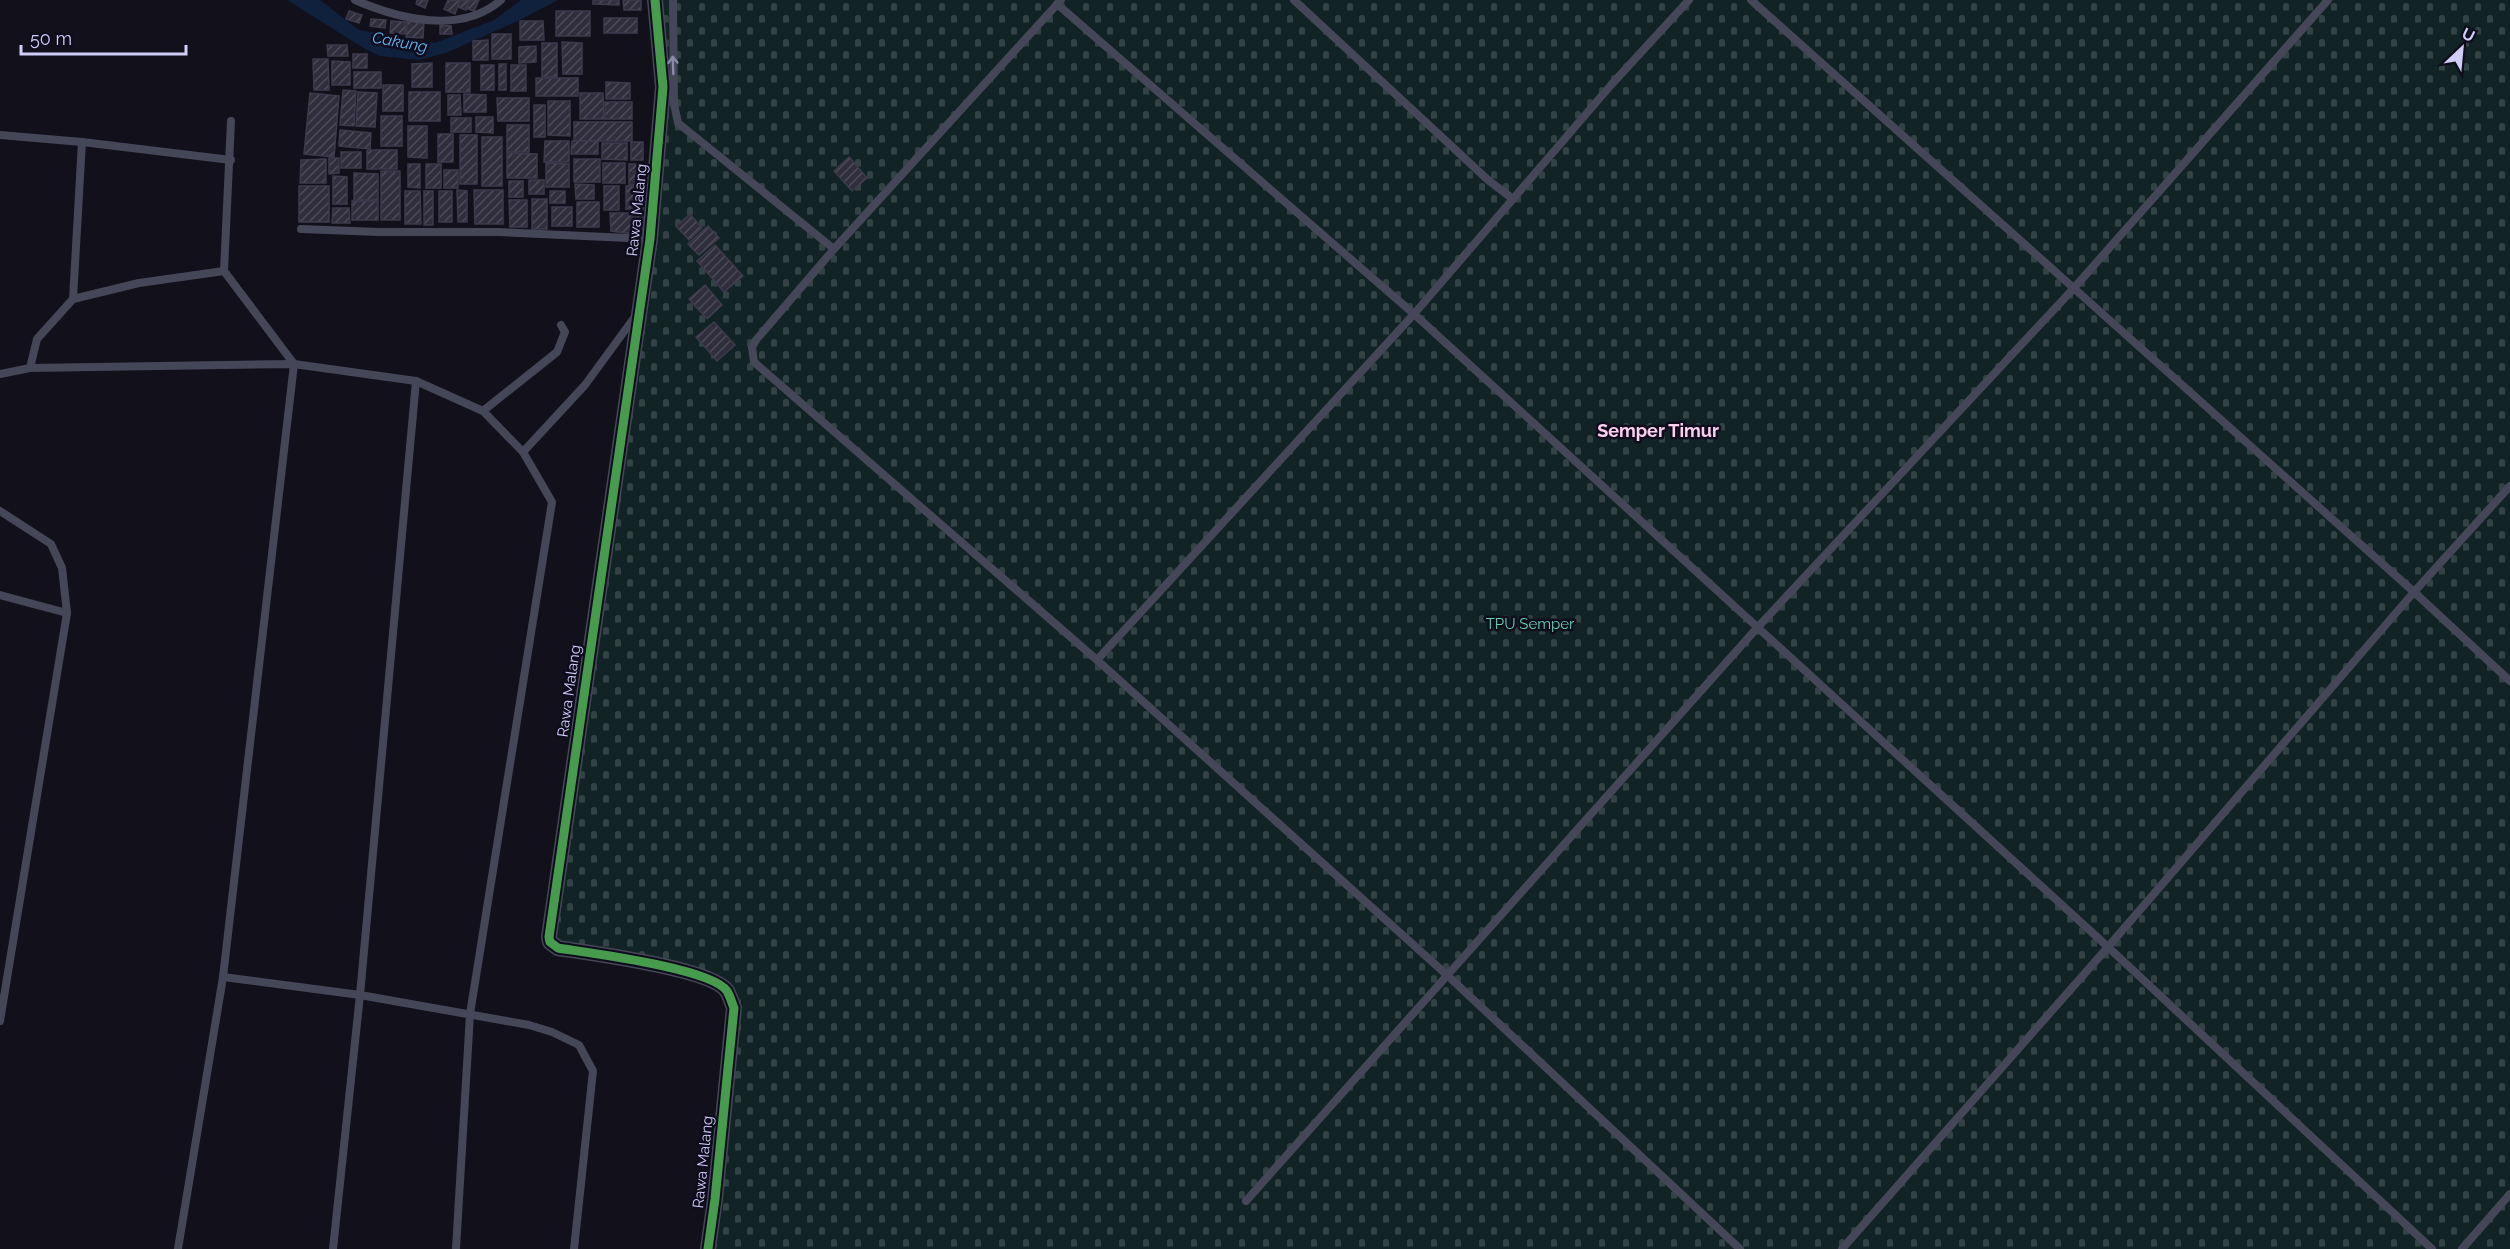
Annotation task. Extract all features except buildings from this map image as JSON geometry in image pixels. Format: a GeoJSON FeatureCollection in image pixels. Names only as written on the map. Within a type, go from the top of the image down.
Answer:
{"type":"FeatureCollection","features":[{"type":"Feature","properties":{"kind":"street","name":"Rawa Malang"},"geometry":{"type":"LineString","coordinates":[[655,0],[663,87],[650,239],[549,937],[550,942],[558,948],[682,970],[716,982],[727,990],[734,1008],[708,1249]]}},
{"type":"Feature","properties":{"kind":"lane"},"geometry":{"type":"LineString","coordinates":[[355,0],[381,11],[410,17],[462,21],[496,5],[501,0]]}},
{"type":"Feature","properties":{"kind":"lane"},"geometry":{"type":"LineString","coordinates":[[673,0],[673,70],[675,116],[678,123],[834,249]]}},
{"type":"Feature","properties":{"kind":"lane"},"geometry":{"type":"LineString","coordinates":[[1294,0],[1488,180],[1513,199]]}},
{"type":"Feature","properties":{"kind":"lane"},"geometry":{"type":"LineString","coordinates":[[1097,660],[1414,314],[1611,85],[1689,0]]}},
{"type":"Feature","properties":{"kind":"lane"},"geometry":{"type":"LineString","coordinates":[[1751,0],[2414,592],[2510,681]]}},
{"type":"Feature","properties":{"kind":"lane"},"geometry":{"type":"LineString","coordinates":[[1246,1202],[1756,628],[2074,288],[2328,0]]}},
{"type":"Feature","properties":{"kind":"lane"},"geometry":{"type":"LineString","coordinates":[[1740,1249],[1448,976],[1097,660],[754,362],[752,347],[756,340],[834,249],[1059,2],[1414,314],[2108,947],[2432,1249]]}},
{"type":"Feature","properties":{"kind":"lane"},"geometry":{"type":"LineString","coordinates":[[178,1249],[223,977],[294,364],[224,271],[231,160],[231,121]]}},
{"type":"Feature","properties":{"kind":"lane"},"geometry":{"type":"LineString","coordinates":[[0,135],[82,142],[231,160]]}},
{"type":"Feature","properties":{"kind":"lane"},"geometry":{"type":"LineString","coordinates":[[73,299],[82,142]]}},
{"type":"Feature","properties":{"kind":"lane"},"geometry":{"type":"LineString","coordinates":[[301,229],[378,232],[499,232],[650,239]]}},
{"type":"Feature","properties":{"kind":"lane"},"geometry":{"type":"LineString","coordinates":[[30,368],[37,339],[73,299],[139,283],[224,271]]}},
{"type":"Feature","properties":{"kind":"lane"},"geometry":{"type":"LineString","coordinates":[[523,452],[585,385],[640,311]]}},
{"type":"Feature","properties":{"kind":"lane"},"geometry":{"type":"LineString","coordinates":[[483,411],[556,352],[565,332],[561,325]]}},
{"type":"Feature","properties":{"kind":"lane"},"geometry":{"type":"LineString","coordinates":[[0,374],[30,368],[294,364],[416,381],[483,411],[523,452],[552,502],[470,1014],[456,1249]]}},
{"type":"Feature","properties":{"kind":"lane"},"geometry":{"type":"LineString","coordinates":[[333,1249],[360,995],[416,381]]}},
{"type":"Feature","properties":{"kind":"lane"},"geometry":{"type":"LineString","coordinates":[[1842,1249],[2108,947],[2414,592],[2510,486]]}},
{"type":"Feature","properties":{"kind":"lane"},"geometry":{"type":"LineString","coordinates":[[0,511],[51,544],[62,568],[67,613],[0,1021]]}},
{"type":"Feature","properties":{"kind":"lane"},"geometry":{"type":"LineString","coordinates":[[0,595],[67,613]]}},
{"type":"Feature","properties":{"kind":"lane"},"geometry":{"type":"LineString","coordinates":[[223,977],[360,995],[529,1025],[552,1032],[579,1045],[593,1071],[574,1249]]}},
{"type":"Feature","properties":{"kind":"lane"},"geometry":{"type":"LineString","coordinates":[[2462,1249],[2510,1194]]}},
{"type":"Feature","properties":{"kind":"green space","name":"TPU Semper"},"geometry":{"type":"Polygon","coordinates":[[[654,0],[2510,0],[2510,1249],[704,1249],[734,1008],[727,990],[550,942],[663,87],[654,0]]]}},
{"type":"Feature","properties":{"kind":"water","name":"Cakung"},"geometry":{"type":"Polygon","coordinates":[[[287,0],[320,0],[359,30],[435,43],[494,20],[521,0],[558,0],[518,21],[446,53],[419,60],[380,56],[287,0]]]}},
{"type":"Feature","properties":{"kind":"cycle path"},"geometry":{"type":"LineString","coordinates":[[655,0],[663,87],[650,239],[549,937],[550,942],[558,948],[675,969],[698,975],[727,991],[734,1008],[708,1249]]}},
{"type":"Feature","properties":{"kind":"district","name":"Semper Timur"},"geometry":{"type":"Point","coordinates":[1658,430]}}]}
